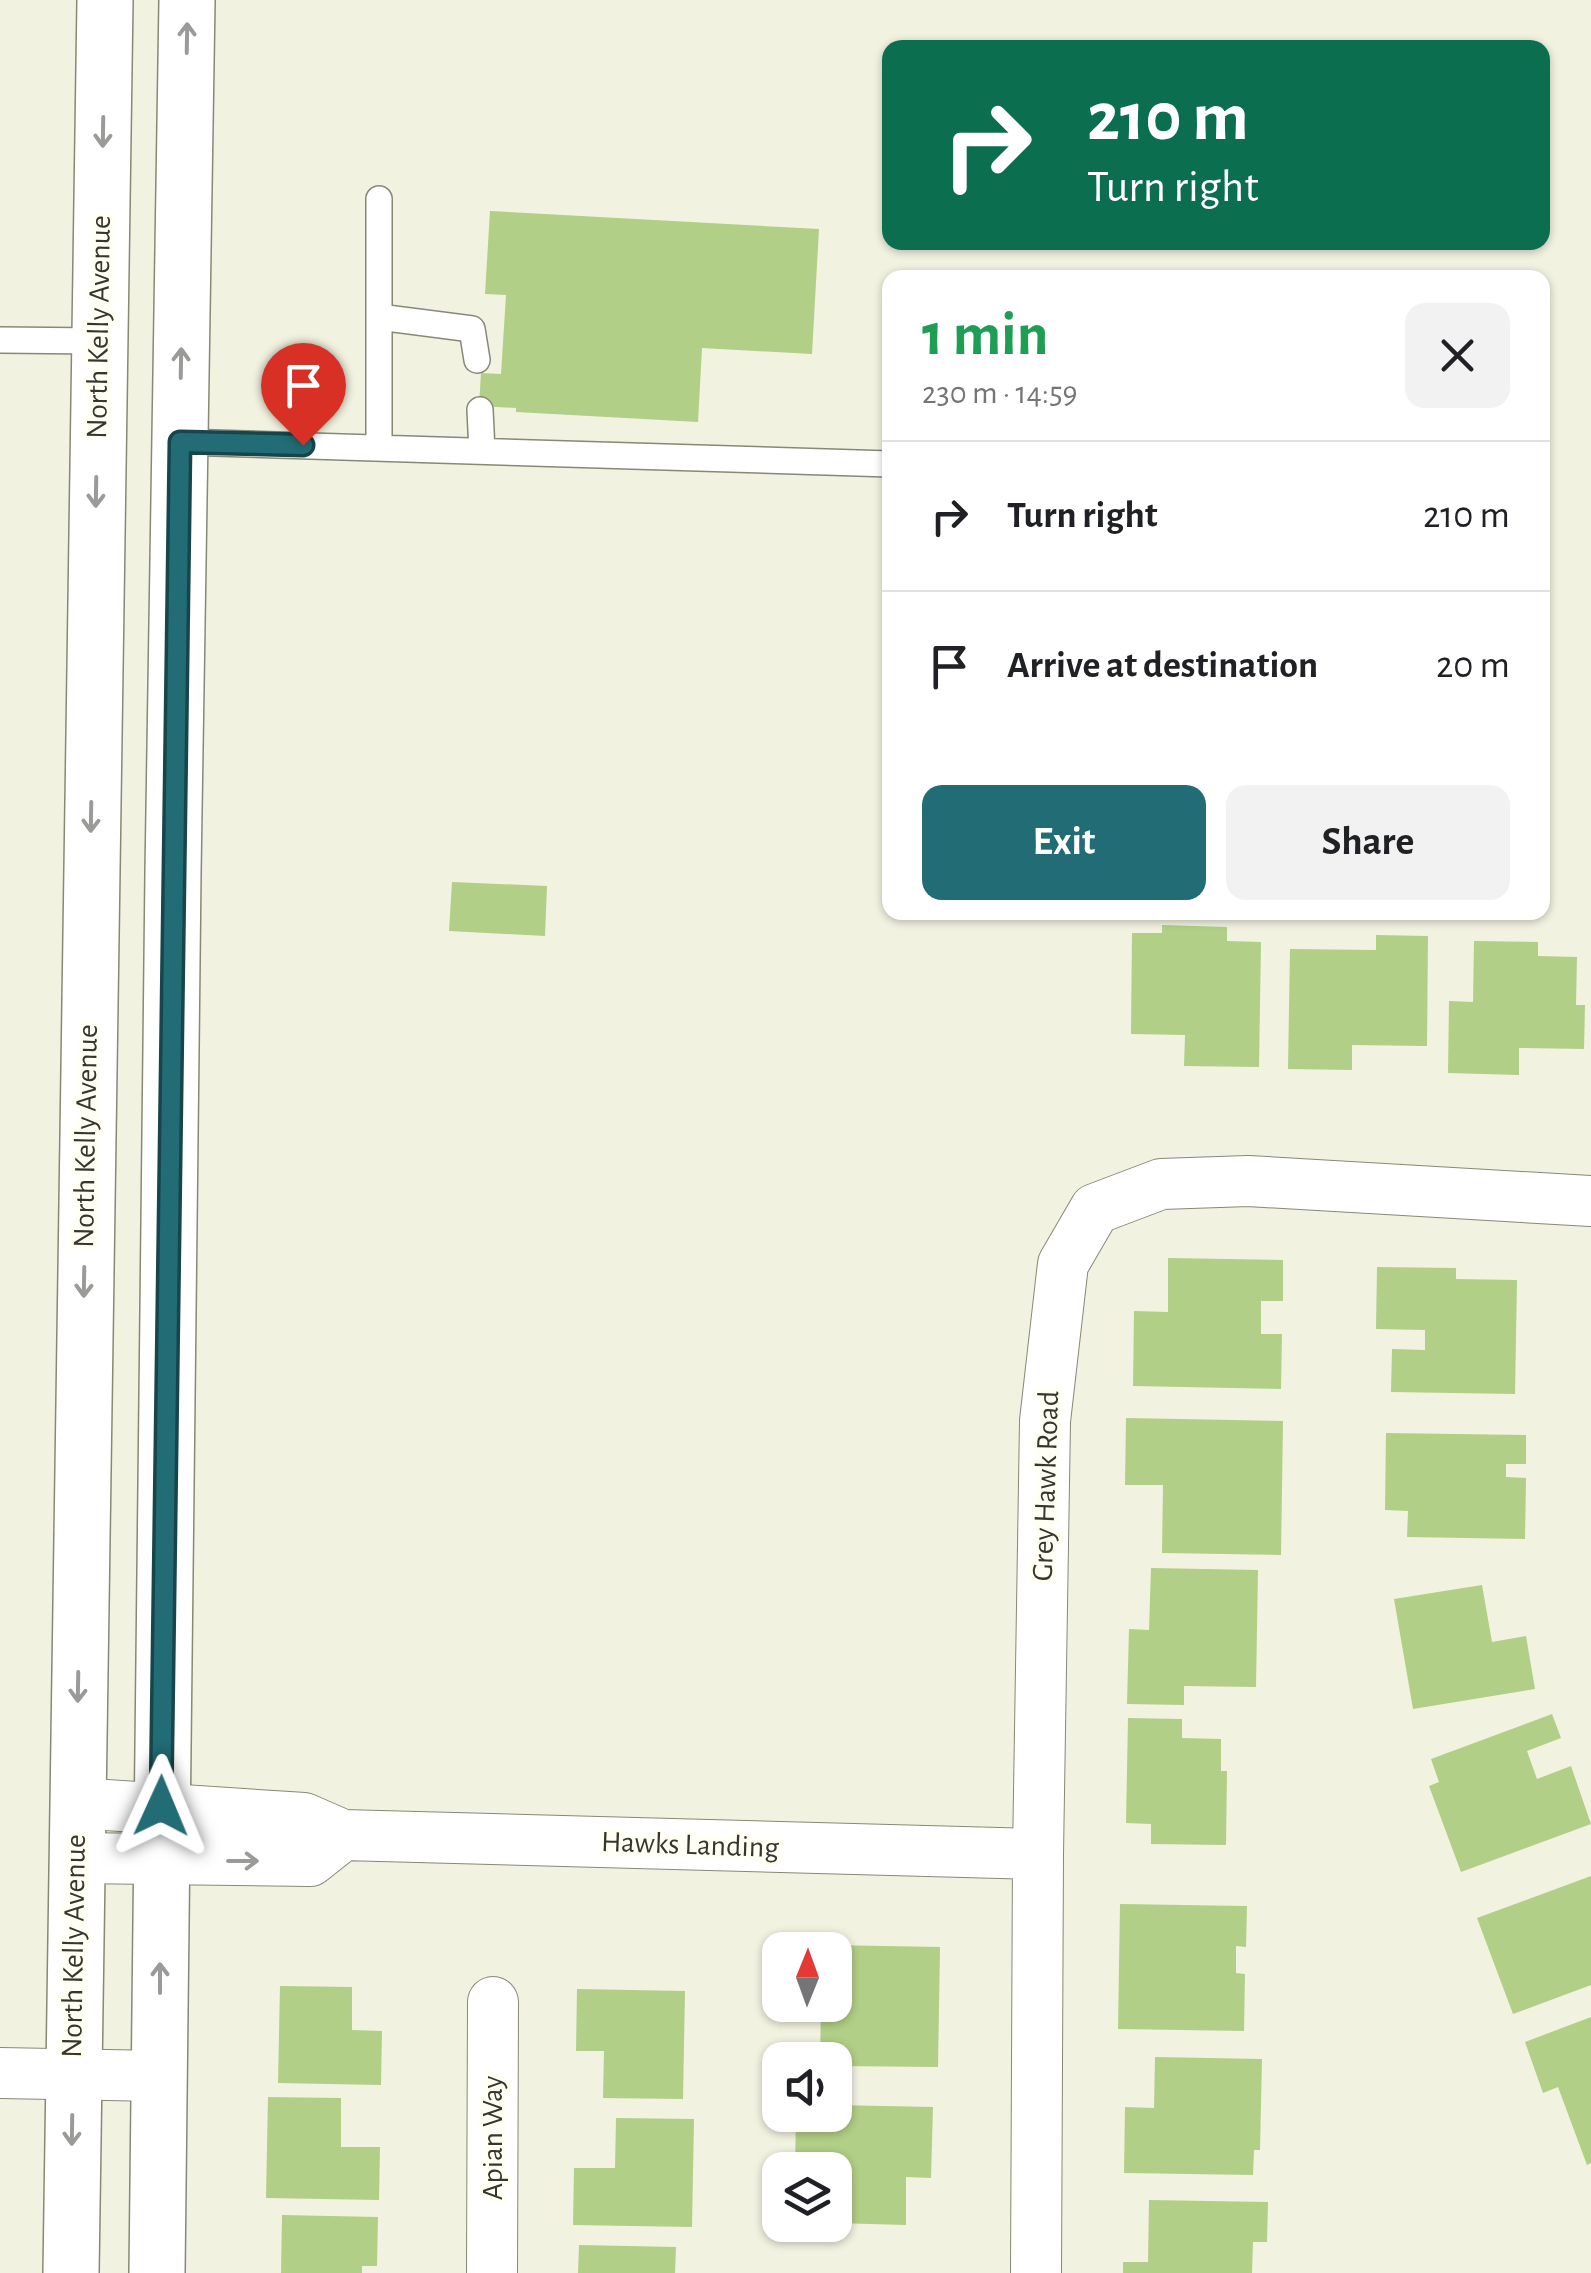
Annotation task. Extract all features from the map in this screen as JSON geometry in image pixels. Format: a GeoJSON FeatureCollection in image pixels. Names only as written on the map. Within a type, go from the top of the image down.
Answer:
{"type":"FeatureCollection","features":[{"type":"Feature","properties":{"kind":"street","name":"North Kelly Avenue"},"geometry":{"type":"LineString","coordinates":[[70,2273],[106,0]]}},
{"type":"Feature","properties":{"kind":"street"},"geometry":{"type":"LineString","coordinates":[[157,2273],[188,0]]}},
{"type":"Feature","properties":{"kind":"street","name":"Grey Hawk Road"},"geometry":{"type":"LineString","coordinates":[[1036,2273],[1045,1421],[1063,1264],[1095,1209],[1162,1184],[1248,1181],[1591,1201]]}},
{"type":"Feature","properties":{"kind":"street","name":"Hawks Landing"},"geometry":{"type":"LineString","coordinates":[[76,1803],[304,1818],[343,1835],[1038,1854]]}},
{"type":"Feature","properties":{"kind":"street"},"geometry":{"type":"LineString","coordinates":[[76,1858],[310,1861],[343,1835]]}},
{"type":"Feature","properties":{"kind":"street","name":"Apian Way"},"geometry":{"type":"LineString","coordinates":[[492,2273],[493,2002]]}},
{"type":"Feature","properties":{"kind":"street"},"geometry":{"type":"LineString","coordinates":[[0,2073],[159,2076]]}},
{"type":"Feature","properties":{"kind":"lane"},"geometry":{"type":"LineString","coordinates":[[379,199],[379,448]]}},
{"type":"Feature","properties":{"kind":"lane"},"geometry":{"type":"LineString","coordinates":[[379,317],[472,330],[477,360]]}},
{"type":"Feature","properties":{"kind":"lane"},"geometry":{"type":"LineString","coordinates":[[0,340],[98,341]]}},
{"type":"Feature","properties":{"kind":"lane"},"geometry":{"type":"LineString","coordinates":[[480,410],[482,451]]}},
{"type":"Feature","properties":{"kind":"lane"},"geometry":{"type":"LineString","coordinates":[[180,442],[882,464]]}},
{"type":"Feature","properties":{"kind":"building"},"geometry":{"type":"Polygon","coordinates":[[[490,211],[819,229],[812,354],[702,348],[698,422],[516,412],[516,408],[479,406],[481,373],[501,374],[506,295],[485,294],[490,211]]]}},
{"type":"Feature","properties":{"kind":"building"},"geometry":{"type":"Polygon","coordinates":[[[452,882],[547,886],[545,936],[449,931],[452,882]]]}},
{"type":"Feature","properties":{"kind":"building"},"geometry":{"type":"Polygon","coordinates":[[[1162,925],[1227,927],[1227,941],[1261,942],[1259,1067],[1184,1066],[1185,1035],[1131,1034],[1132,933],[1162,933],[1162,925]]]}},
{"type":"Feature","properties":{"kind":"building"},"geometry":{"type":"Polygon","coordinates":[[[1376,935],[1428,936],[1427,1046],[1352,1045],[1352,1070],[1288,1069],[1290,949],[1376,950],[1376,935]]]}},
{"type":"Feature","properties":{"kind":"building"},"geometry":{"type":"Polygon","coordinates":[[[1474,941],[1538,942],[1538,956],[1577,957],[1576,1005],[1585,1005],[1584,1049],[1519,1048],[1519,1075],[1448,1073],[1449,1001],[1473,1002],[1474,941]]]}},
{"type":"Feature","properties":{"kind":"building"},"geometry":{"type":"Polygon","coordinates":[[[1168,1258],[1283,1260],[1283,1301],[1261,1301],[1261,1334],[1282,1334],[1281,1389],[1133,1386],[1134,1311],[1168,1312],[1168,1258]]]}},
{"type":"Feature","properties":{"kind":"building"},"geometry":{"type":"Polygon","coordinates":[[[1377,1267],[1456,1268],[1456,1279],[1517,1280],[1515,1394],[1391,1392],[1392,1349],[1425,1350],[1425,1330],[1376,1329],[1377,1267]]]}},
{"type":"Feature","properties":{"kind":"building"},"geometry":{"type":"Polygon","coordinates":[[[1126,1418],[1283,1421],[1281,1555],[1162,1553],[1163,1485],[1125,1485],[1126,1418]]]}},
{"type":"Feature","properties":{"kind":"building"},"geometry":{"type":"Polygon","coordinates":[[[1386,1433],[1526,1435],[1526,1464],[1506,1464],[1506,1477],[1526,1478],[1525,1539],[1407,1537],[1408,1511],[1385,1510],[1386,1433]]]}},
{"type":"Feature","properties":{"kind":"building"},"geometry":{"type":"Polygon","coordinates":[[[1151,1568],[1258,1570],[1256,1687],[1184,1686],[1184,1705],[1127,1704],[1129,1629],[1149,1630],[1151,1568]]]}},
{"type":"Feature","properties":{"kind":"building"},"geometry":{"type":"Polygon","coordinates":[[[1482,1585],[1492,1642],[1526,1636],[1535,1689],[1413,1709],[1394,1599],[1482,1585]]]}},
{"type":"Feature","properties":{"kind":"building"},"geometry":{"type":"Polygon","coordinates":[[[1552,1714],[1561,1738],[1527,1751],[1537,1779],[1571,1766],[1591,1824],[1461,1872],[1429,1786],[1439,1782],[1431,1759],[1552,1714]]]}},
{"type":"Feature","properties":{"kind":"building"},"geometry":{"type":"Polygon","coordinates":[[[1128,1718],[1182,1719],[1182,1738],[1221,1739],[1221,1771],[1227,1771],[1226,1845],[1151,1844],[1151,1824],[1126,1823],[1128,1718]]]}},
{"type":"Feature","properties":{"kind":"building"},"geometry":{"type":"Polygon","coordinates":[[[1591,1876],[1591,1985],[1513,2014],[1477,1918],[1591,1876]]]}},
{"type":"Feature","properties":{"kind":"building"},"geometry":{"type":"Polygon","coordinates":[[[1120,1904],[1247,1906],[1246,1947],[1236,1946],[1236,1973],[1245,1974],[1244,2031],[1118,2029],[1120,1904]]]}},
{"type":"Feature","properties":{"kind":"building"},"geometry":{"type":"Polygon","coordinates":[[[852,1945],[940,1947],[938,2067],[852,2066],[852,2042],[820,2042],[821,2022],[852,2022],[852,1945]]]}},
{"type":"Feature","properties":{"kind":"building"},"geometry":{"type":"Polygon","coordinates":[[[280,1986],[352,1987],[352,2030],[382,2031],[381,2085],[278,2083],[280,1986]]]}},
{"type":"Feature","properties":{"kind":"building"},"geometry":{"type":"Polygon","coordinates":[[[577,1989],[685,1991],[683,2099],[603,2098],[604,2051],[576,2051],[577,1989]]]}},
{"type":"Feature","properties":{"kind":"building"},"geometry":{"type":"Polygon","coordinates":[[[1591,2017],[1591,2163],[1587,2165],[1558,2087],[1543,2093],[1525,2042],[1591,2017]]]}},
{"type":"Feature","properties":{"kind":"building"},"geometry":{"type":"Polygon","coordinates":[[[1155,2057],[1262,2059],[1260,2150],[1254,2150],[1253,2175],[1124,2173],[1125,2107],[1154,2108],[1155,2057]]]}},
{"type":"Feature","properties":{"kind":"building"},"geometry":{"type":"Polygon","coordinates":[[[268,2097],[341,2098],[341,2147],[380,2147],[379,2200],[266,2198],[268,2097]]]}},
{"type":"Feature","properties":{"kind":"building"},"geometry":{"type":"Polygon","coordinates":[[[852,2105],[933,2107],[931,2178],[906,2177],[906,2225],[852,2223],[852,2152],[795,2152],[796,2132],[852,2132],[852,2105]]]}},
{"type":"Feature","properties":{"kind":"building"},"geometry":{"type":"Polygon","coordinates":[[[616,2118],[694,2119],[692,2227],[573,2225],[574,2168],[615,2168],[616,2118]]]}},
{"type":"Feature","properties":{"kind":"building"},"geometry":{"type":"Polygon","coordinates":[[[1149,2200],[1268,2202],[1267,2242],[1253,2242],[1252,2273],[1123,2273],[1123,2262],[1148,2262],[1149,2200]]]}},
{"type":"Feature","properties":{"kind":"building"},"geometry":{"type":"Polygon","coordinates":[[[282,2215],[378,2217],[377,2266],[362,2266],[362,2273],[281,2273],[282,2215]]]}},
{"type":"Feature","properties":{"kind":"building"},"geometry":{"type":"Polygon","coordinates":[[[579,2245],[676,2247],[675,2273],[578,2273],[579,2245]]]}},
{"type":"Feature","properties":{"kind":"route"},"geometry":{"type":"LineString","coordinates":[[161,1806],[180,442],[303,445]]}}]}
